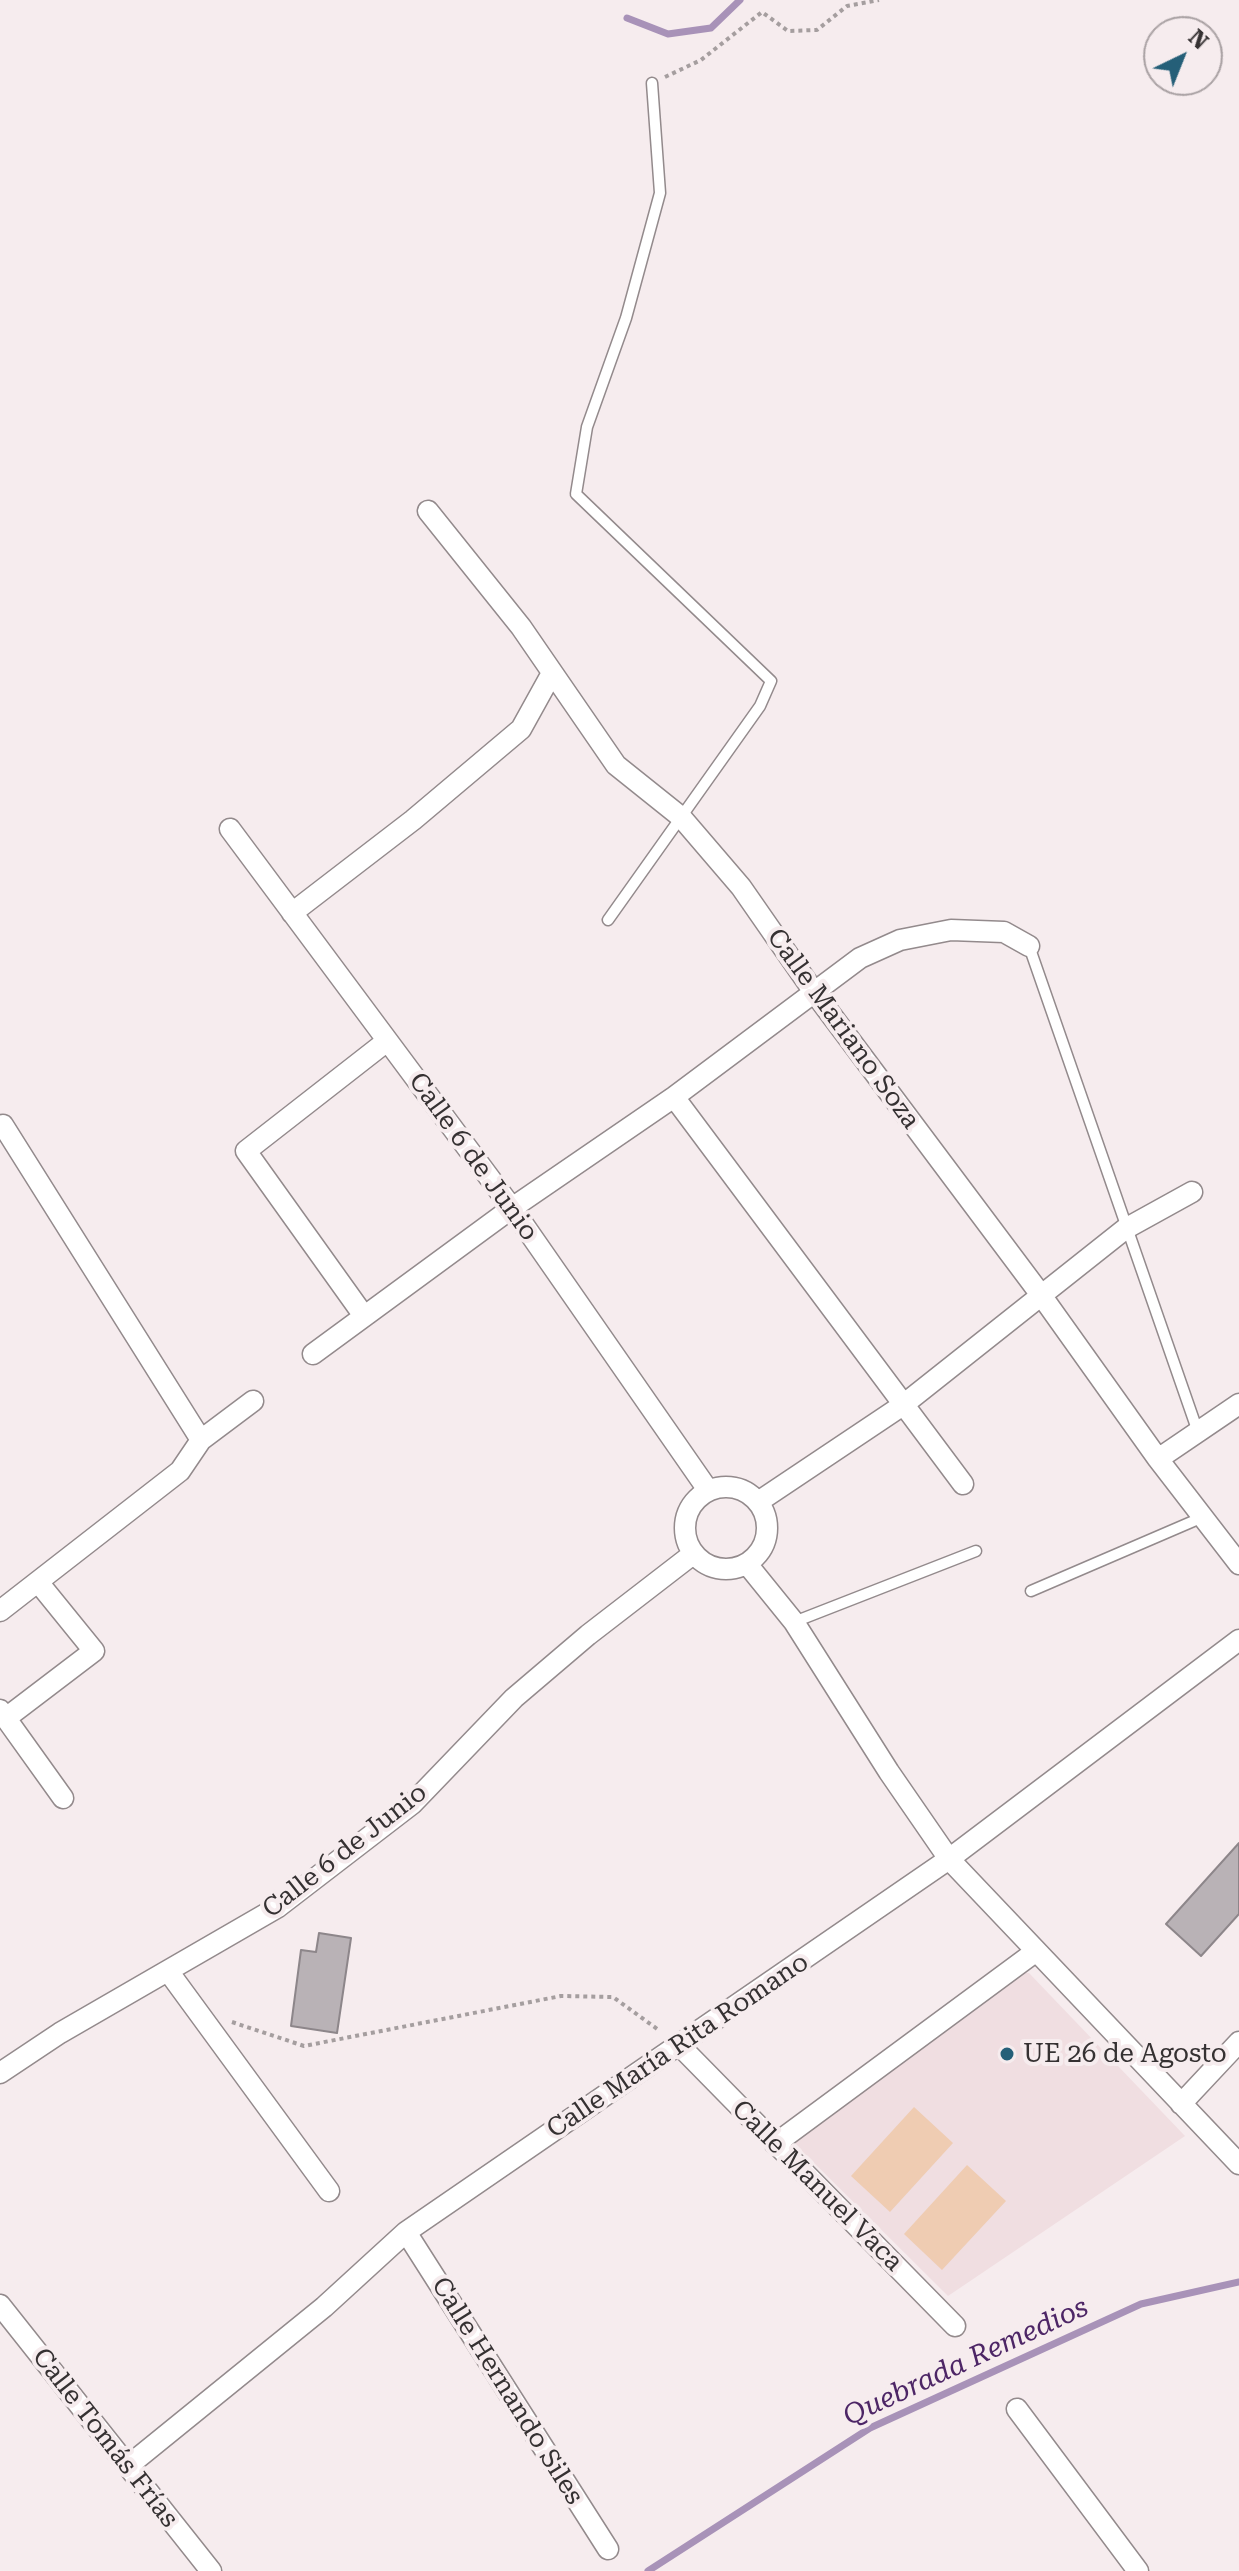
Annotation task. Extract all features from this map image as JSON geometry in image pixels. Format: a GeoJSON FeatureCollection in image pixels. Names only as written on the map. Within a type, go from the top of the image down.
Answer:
{"type":"FeatureCollection","features":[{"type":"Feature","properties":{"kind":"street","name":"Calle Mariano Soza"},"geometry":{"type":"LineString","coordinates":[[428,511],[521,627],[616,765],[681,817],[741,887],[814,992],[1239,1564]]}},
{"type":"Feature","properties":{"kind":"street"},"geometry":{"type":"LineString","coordinates":[[292,913],[413,820],[521,729],[552,673]]}},
{"type":"Feature","properties":{"kind":"street","name":"Calle 6 de Junio"},"geometry":{"type":"LineString","coordinates":[[230,829],[512,1208],[708,1490]]}},
{"type":"Feature","properties":{"kind":"street"},"geometry":{"type":"LineString","coordinates":[[313,1354],[512,1208],[674,1097],[860,958],[900,940],[951,930],[1004,932],[1029,946]]}},
{"type":"Feature","properties":{"kind":"street"},"geometry":{"type":"LineString","coordinates":[[364,1316],[246,1151],[387,1041]]}},
{"type":"Feature","properties":{"kind":"street"},"geometry":{"type":"LineString","coordinates":[[674,1097],[963,1484]]}},
{"type":"Feature","properties":{"kind":"street"},"geometry":{"type":"LineString","coordinates":[[3,1125],[201,1440]]}},
{"type":"Feature","properties":{"kind":"street"},"geometry":{"type":"LineString","coordinates":[[758,1502],[903,1405],[1128,1228],[1192,1192]]}},
{"type":"Feature","properties":{"kind":"street"},"geometry":{"type":"LineString","coordinates":[[0,1611],[180,1471],[201,1440],[253,1401]]}},
{"type":"Feature","properties":{"kind":"street"},"geometry":{"type":"LineString","coordinates":[[1158,1459],[1239,1404]]}},
{"type":"Feature","properties":{"kind":"street"},"geometry":{"type":"LineString","coordinates":[[721,1486],[735,1487],[758,1502],[765,1514],[765,1543],[747,1564],[736,1569],[712,1567],[693,1554],[684,1531],[685,1518],[697,1497],[721,1486]]}},
{"type":"Feature","properties":{"kind":"street","name":"Calle 6 de Junio"},"geometry":{"type":"LineString","coordinates":[[0,2073],[60,2033],[278,1907],[412,1804],[514,1698],[588,1635],[693,1554]]}},
{"type":"Feature","properties":{"kind":"street"},"geometry":{"type":"LineString","coordinates":[[747,1564],[794,1622],[889,1772],[949,1859],[1238,2162]]}},
{"type":"Feature","properties":{"kind":"street"},"geometry":{"type":"LineString","coordinates":[[38,1582],[94,1651],[3,1714],[63,1798]]}},
{"type":"Feature","properties":{"kind":"street","name":"Calle María Rita Romano"},"geometry":{"type":"LineString","coordinates":[[128,2466],[324,2307],[406,2232],[949,1859],[1239,1640]]}},
{"type":"Feature","properties":{"kind":"street"},"geometry":{"type":"LineString","coordinates":[[775,2144],[1035,1952]]}},
{"type":"Feature","properties":{"kind":"street"},"geometry":{"type":"LineString","coordinates":[[168,1971],[329,2191]]}},
{"type":"Feature","properties":{"kind":"street"},"geometry":{"type":"LineString","coordinates":[[1181,2104],[1239,2042]]}},
{"type":"Feature","properties":{"kind":"street","name":"Calle Manuel Vaca"},"geometry":{"type":"LineString","coordinates":[[680,2046],[955,2326]]}},
{"type":"Feature","properties":{"kind":"street","name":"Calle Hernando Siles"},"geometry":{"type":"LineString","coordinates":[[406,2232],[608,2549]]}},
{"type":"Feature","properties":{"kind":"street","name":"Calle Tomás Frías"},"geometry":{"type":"LineString","coordinates":[[0,2305],[211,2571]]}},
{"type":"Feature","properties":{"kind":"street"},"geometry":{"type":"LineString","coordinates":[[1017,2409],[1138,2571]]}},
{"type":"Feature","properties":{"kind":"lane"},"geometry":{"type":"LineString","coordinates":[[608,920],[760,706],[771,681],[576,494],[587,427],[626,318],[660,193],[652,83]]}},
{"type":"Feature","properties":{"kind":"lane"},"geometry":{"type":"LineString","coordinates":[[1029,946],[1198,1432]]}},
{"type":"Feature","properties":{"kind":"lane"},"geometry":{"type":"LineString","coordinates":[[1031,1591],[1203,1517]]}},
{"type":"Feature","properties":{"kind":"lane"},"geometry":{"type":"LineString","coordinates":[[794,1622],[976,1551]]}},
{"type":"Feature","properties":{"kind":"path"},"geometry":{"type":"LineString","coordinates":[[652,83],[701,60],[762,12],[788,31],[817,30],[847,6],[879,0]]}},
{"type":"Feature","properties":{"kind":"path"},"geometry":{"type":"LineString","coordinates":[[196,2010],[304,2046],[561,1996],[613,1997],[680,2046]]}},
{"type":"Feature","properties":{"kind":"shaded area","name":"UE 26 de Agosto"},"geometry":{"type":"Polygon","coordinates":[[[1018,1972],[1029,1973],[1185,2136],[948,2296],[795,2144],[796,2136],[1018,1972]]]}},
{"type":"Feature","properties":{"kind":"shaded area"},"geometry":{"type":"Polygon","coordinates":[[[914,2107],[953,2143],[890,2212],[851,2176],[914,2107]]]}},
{"type":"Feature","properties":{"kind":"shaded area"},"geometry":{"type":"Polygon","coordinates":[[[967,2165],[1006,2201],[942,2270],[904,2234],[967,2165]]]}},
{"type":"Feature","properties":{"kind":"building"},"geometry":{"type":"Polygon","coordinates":[[[1239,1843],[1239,1914],[1201,1956],[1166,1924],[1239,1843]]]}},
{"type":"Feature","properties":{"kind":"building"},"geometry":{"type":"Polygon","coordinates":[[[319,1933],[351,1938],[337,2033],[291,2026],[301,1950],[316,1952],[319,1933]]]}},
{"type":"Feature","properties":{"kind":"waterway"},"geometry":{"type":"LineString","coordinates":[[627,18],[668,34],[711,28],[740,0]]}},
{"type":"Feature","properties":{"kind":"waterway","name":"Quebrada Remedios"},"geometry":{"type":"LineString","coordinates":[[648,2571],[870,2428],[1141,2304],[1239,2282]]}},
{"type":"Feature","properties":{"kind":"place","name":"UE 26 de Agosto"},"geometry":{"type":"Point","coordinates":[1007,2054]}}]}
